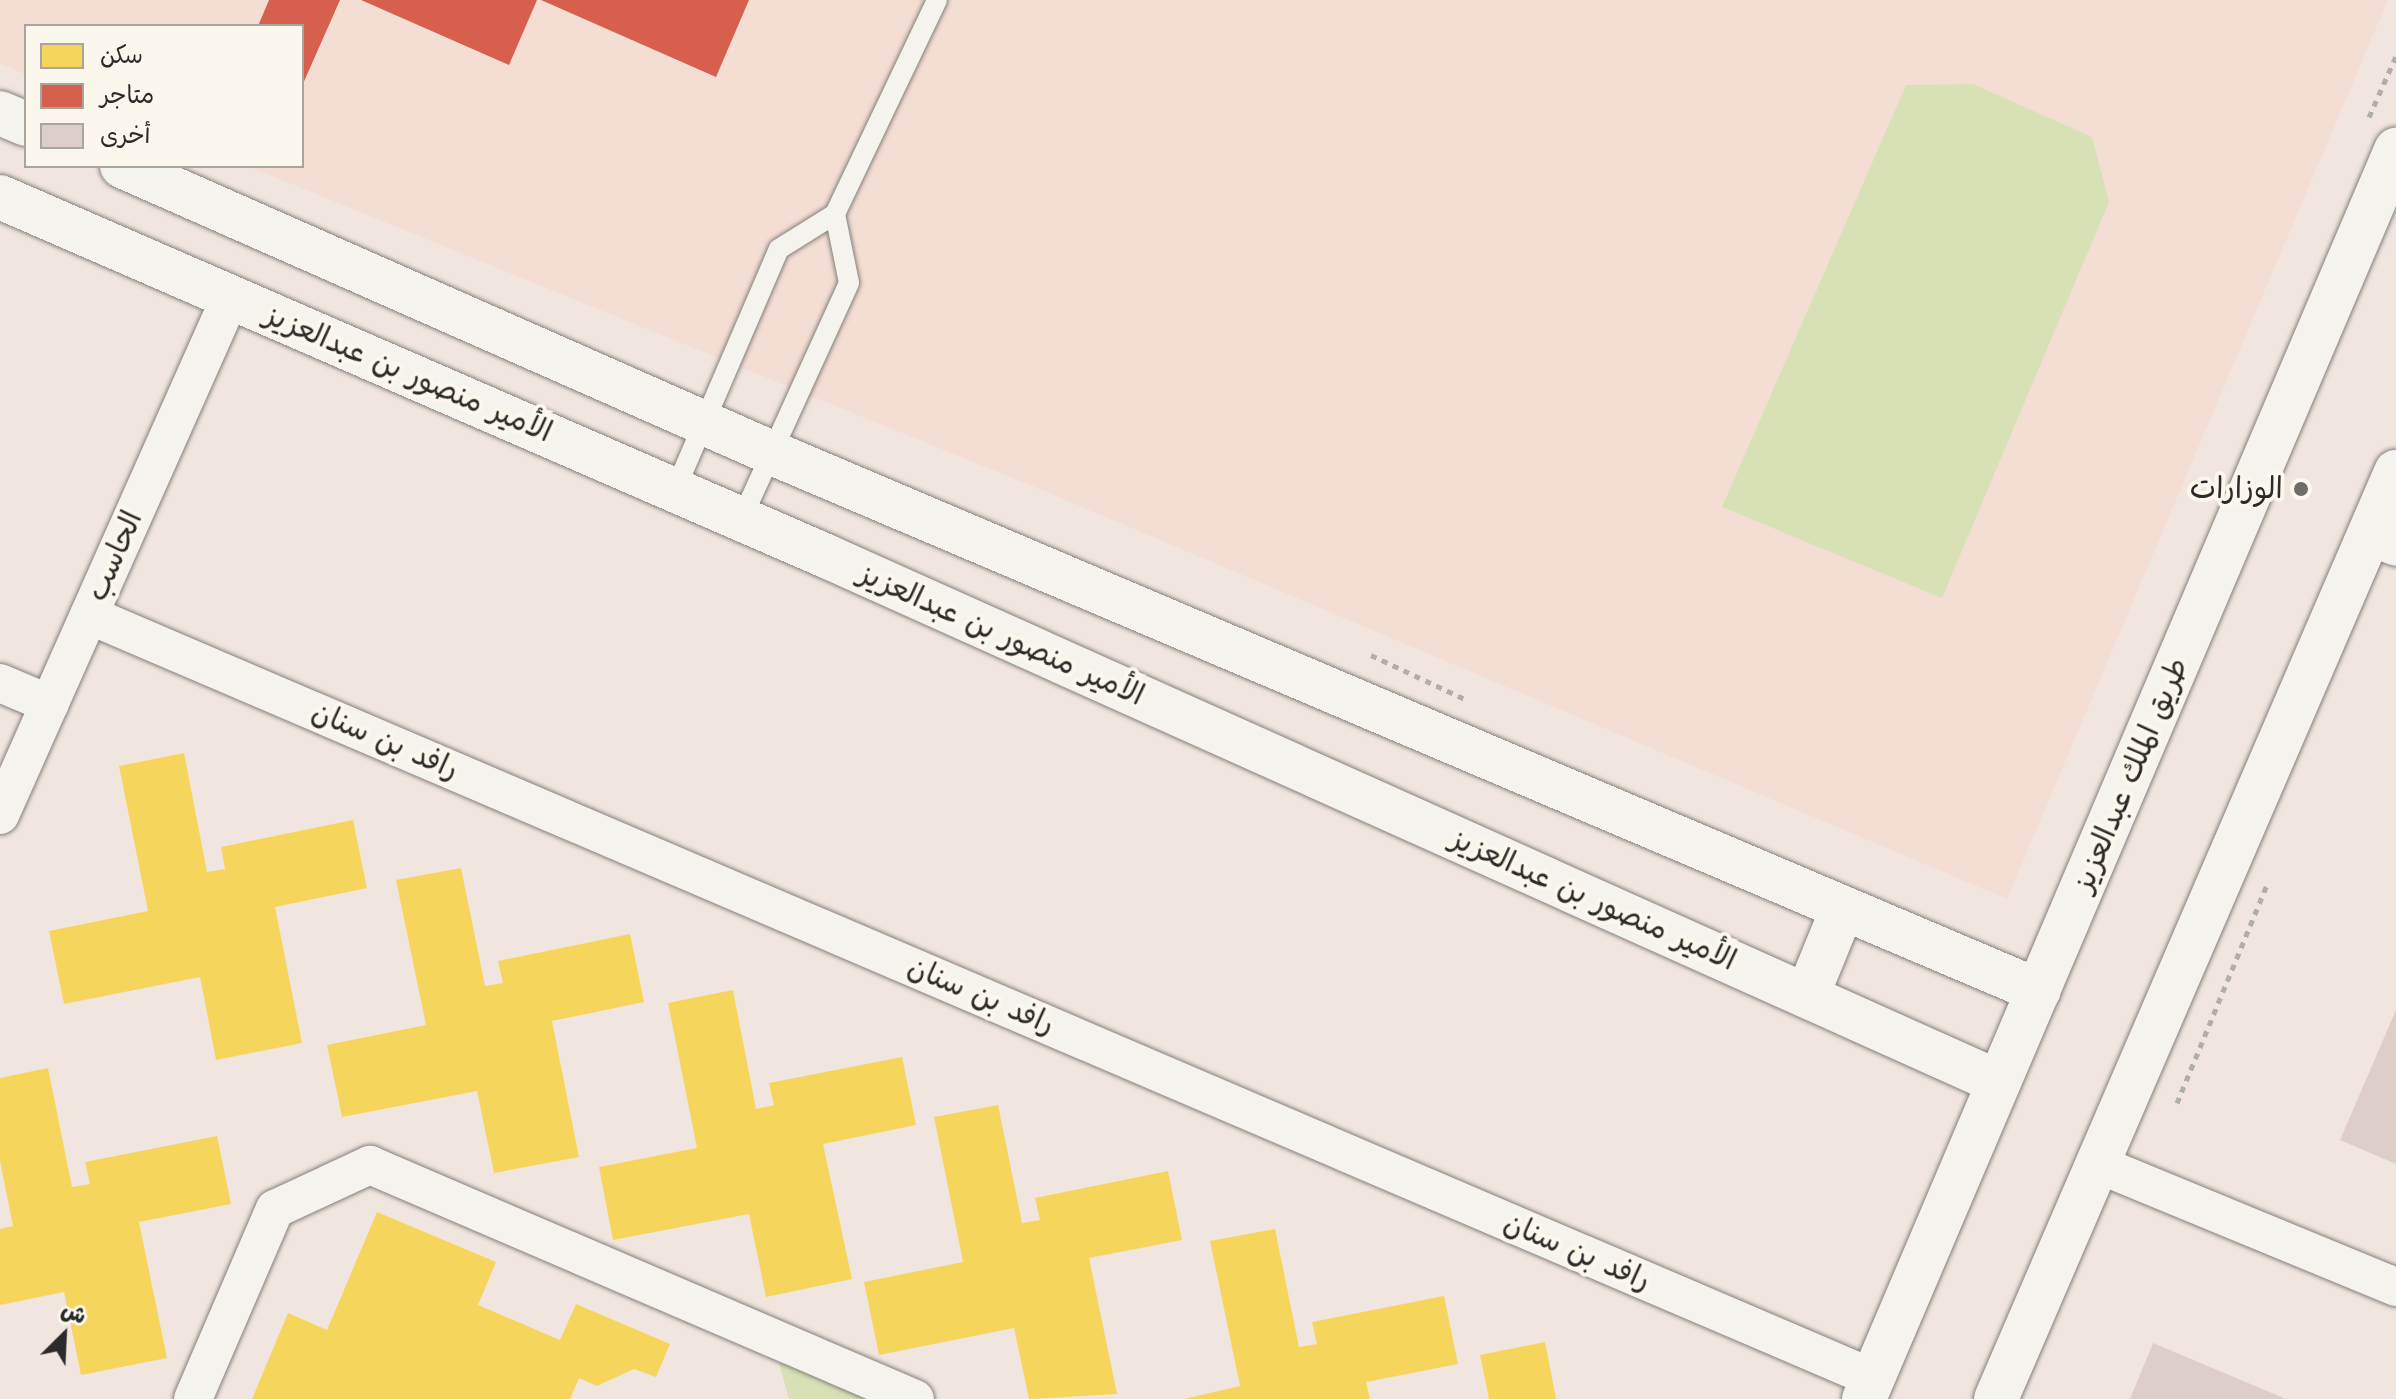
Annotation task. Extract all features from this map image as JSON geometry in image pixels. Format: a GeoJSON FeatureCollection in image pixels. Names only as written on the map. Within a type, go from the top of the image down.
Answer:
{"type":"FeatureCollection","features":[{"type":"Feature","properties":{"kind":"street"},"geometry":{"type":"LineString","coordinates":[[0,113],[24,123]]}},
{"type":"Feature","properties":{"kind":"street","name":"طريق الملك عبدالعزيز"},"geometry":{"type":"LineString","coordinates":[[1868,1389],[2396,150]]}},
{"type":"Feature","properties":{"kind":"street"},"geometry":{"type":"LineString","coordinates":[[127,168],[772,453],[2039,991]]}},
{"type":"Feature","properties":{"kind":"street","name":"الأمير منصور بن عبدالعزيز"},"geometry":{"type":"LineString","coordinates":[[0,197],[675,490],[1998,1082]]}},
{"type":"Feature","properties":{"kind":"street","name":"الحاسب"},"geometry":{"type":"LineString","coordinates":[[0,815],[230,298]]}},
{"type":"Feature","properties":{"kind":"street"},"geometry":{"type":"LineString","coordinates":[[1996,1399],[2095,1163],[2382,542],[2396,472]]}},
{"type":"Feature","properties":{"kind":"street","name":"رافد بن سنان"},"geometry":{"type":"LineString","coordinates":[[89,615],[1868,1389]]}},
{"type":"Feature","properties":{"kind":"street"},"geometry":{"type":"LineString","coordinates":[[0,683],[50,704]]}},
{"type":"Feature","properties":{"kind":"street"},"geometry":{"type":"LineString","coordinates":[[1807,996],[1843,908]]}},
{"type":"Feature","properties":{"kind":"street"},"geometry":{"type":"LineString","coordinates":[[2095,1163],[2396,1287]]}},
{"type":"Feature","properties":{"kind":"street"},"geometry":{"type":"LineString","coordinates":[[193,1399],[275,1209],[370,1165],[915,1399]]}},
{"type":"Feature","properties":{"kind":"lane"},"geometry":{"type":"LineString","coordinates":[[675,490],[779,249],[835,214],[937,0]]}},
{"type":"Feature","properties":{"kind":"lane"},"geometry":{"type":"LineString","coordinates":[[741,520],[849,283],[835,214]]}},
{"type":"Feature","properties":{"kind":"path"},"geometry":{"type":"LineString","coordinates":[[1371,655],[1474,703]]}},
{"type":"Feature","properties":{"kind":"shaded area"},"geometry":{"type":"Polygon","coordinates":[[[0,0],[2388,0],[2007,899],[1037,488],[252,168],[304,168],[304,24],[24,24],[24,74],[0,63],[0,0]]]}},
{"type":"Feature","properties":{"kind":"green space"},"geometry":{"type":"Polygon","coordinates":[[[1973,84],[2092,137],[2109,202],[1942,598],[1722,507],[1906,85],[1973,84]]]}},
{"type":"Feature","properties":{"kind":"green space"},"geometry":{"type":"Polygon","coordinates":[[[779,1363],[792,1365],[871,1399],[789,1399],[779,1363]]]}},
{"type":"Feature","properties":{"kind":"building: سكن"},"geometry":{"type":"Polygon","coordinates":[[[184,753],[207,872],[225,869],[221,847],[353,820],[367,888],[275,907],[302,1043],[216,1060],[200,977],[64,1004],[49,931],[148,911],[119,766],[184,753]]]}},
{"type":"Feature","properties":{"kind":"building: سكن"},"geometry":{"type":"Polygon","coordinates":[[[461,868],[485,986],[503,983],[498,961],[630,934],[644,1002],[552,1021],[579,1157],[494,1173],[477,1091],[342,1117],[327,1045],[426,1025],[396,880],[461,868]]]}},
{"type":"Feature","properties":{"kind":"building: سكن"},"geometry":{"type":"Polygon","coordinates":[[[733,990],[756,1109],[774,1105],[769,1083],[902,1057],[916,1125],[823,1144],[852,1279],[766,1297],[749,1214],[613,1240],[599,1167],[697,1148],[668,1003],[733,990]]]}},
{"type":"Feature","properties":{"kind":"building: سكن"},"geometry":{"type":"Polygon","coordinates":[[[48,1068],[72,1187],[90,1184],[85,1162],[217,1136],[231,1204],[139,1222],[167,1358],[81,1375],[64,1292],[0,1305],[0,1229],[13,1226],[0,1161],[0,1078],[48,1068]]]}},
{"type":"Feature","properties":{"kind":"building: سكن"},"geometry":{"type":"Polygon","coordinates":[[[998,1105],[1022,1223],[1040,1220],[1035,1198],[1168,1171],[1182,1240],[1089,1258],[1117,1394],[1029,1399],[1014,1328],[879,1355],[864,1282],[963,1262],[934,1117],[998,1105]]]}},
{"type":"Feature","properties":{"kind":"building: سكن"},"geometry":{"type":"Polygon","coordinates":[[[377,1212],[496,1262],[478,1305],[560,1340],[576,1304],[670,1344],[656,1377],[634,1369],[597,1386],[579,1378],[570,1399],[252,1399],[288,1313],[327,1330],[377,1212]]]}},
{"type":"Feature","properties":{"kind":"building: سكن"},"geometry":{"type":"Polygon","coordinates":[[[1275,1229],[1299,1347],[1317,1344],[1312,1322],[1444,1296],[1458,1364],[1366,1382],[1370,1399],[1184,1399],[1240,1386],[1210,1241],[1275,1229]]]}},
{"type":"Feature","properties":{"kind":"building: سكن"},"geometry":{"type":"Polygon","coordinates":[[[1545,1342],[1556,1399],[1489,1399],[1480,1355],[1545,1342]]]}},
{"type":"Feature","properties":{"kind":"building: متاجر"},"geometry":{"type":"Polygon","coordinates":[[[269,0],[340,0],[304,81],[304,24],[259,24],[269,0]]]}},
{"type":"Feature","properties":{"kind":"building: متاجر"},"geometry":{"type":"Polygon","coordinates":[[[361,0],[537,0],[509,65],[361,0]]]}},
{"type":"Feature","properties":{"kind":"building: متاجر"},"geometry":{"type":"Polygon","coordinates":[[[541,0],[749,0],[716,77],[541,0]]]}},
{"type":"Feature","properties":{"kind":"building: أخرى"},"geometry":{"type":"Polygon","coordinates":[[[2396,1010],[2396,1164],[2340,1140],[2396,1010]]]}},
{"type":"Feature","properties":{"kind":"building: أخرى"},"geometry":{"type":"Polygon","coordinates":[[[2153,1343],[2286,1399],[2130,1399],[2153,1343]]]}},
{"type":"Feature","properties":{"kind":"place","name":"الوزارات"},"geometry":{"type":"Point","coordinates":[2301,489]}}]}
